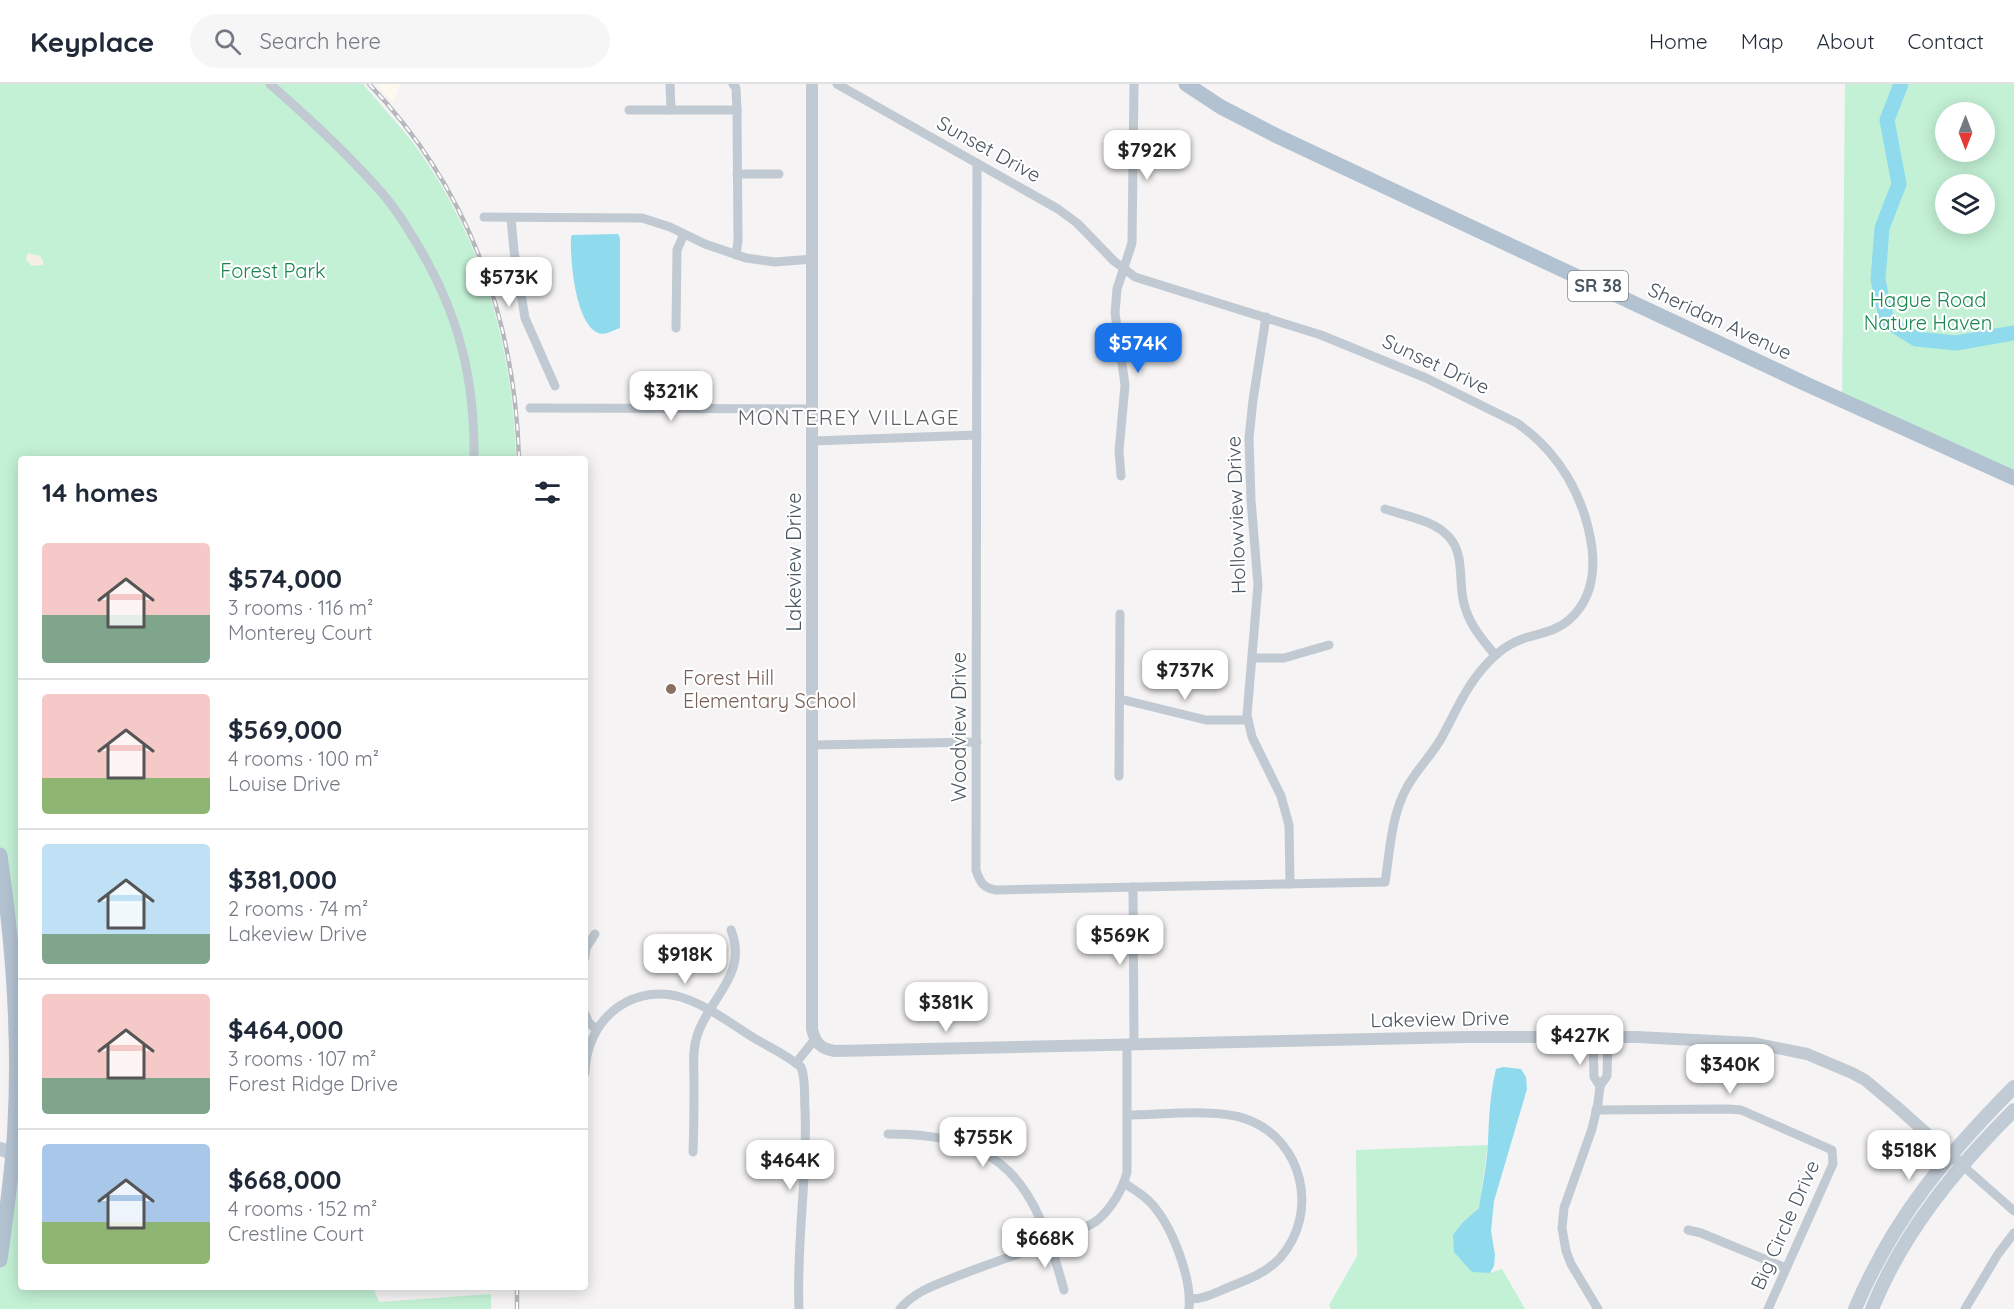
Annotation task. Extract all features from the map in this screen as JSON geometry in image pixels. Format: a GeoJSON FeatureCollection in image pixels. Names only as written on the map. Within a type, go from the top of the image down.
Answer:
{"type":"FeatureCollection","features":[{"type":"Feature","properties":{"kind":"main road","name":"Sheridan Avenue"},"geometry":{"type":"LineString","coordinates":[[1186,84],[1221,107],[1284,139],[1806,384],[2014,478]]}},
{"type":"Feature","properties":{"kind":"main road"},"geometry":{"type":"LineString","coordinates":[[0,855],[14,972],[16,1082],[0,1260]]}},
{"type":"Feature","properties":{"kind":"main road"},"geometry":{"type":"LineString","coordinates":[[1855,1309],[1897,1227],[1923,1188],[1951,1154],[2014,1087]]}},
{"type":"Feature","properties":{"kind":"main road"},"geometry":{"type":"LineString","coordinates":[[1872,1309],[1912,1232],[1936,1196],[2014,1110]]}},
{"type":"Feature","properties":{"kind":"street"},"geometry":{"type":"LineString","coordinates":[[270,84],[300,110],[382,193],[400,216],[430,267],[452,314],[467,366],[474,416],[474,456]]}},
{"type":"Feature","properties":{"kind":"street"},"geometry":{"type":"LineString","coordinates":[[670,110],[670,84],[678,84]]}},
{"type":"Feature","properties":{"kind":"street"},"geometry":{"type":"LineString","coordinates":[[734,84],[738,241],[736,255]]}},
{"type":"Feature","properties":{"kind":"street","name":"Lakeview Drive"},"geometry":{"type":"LineString","coordinates":[[812,84],[813,1029],[815,1039],[820,1045],[835,1051],[1467,1037],[1726,1040],[1770,1045],[1807,1054],[1839,1066],[1865,1080],[2014,1211]]}},
{"type":"Feature","properties":{"kind":"street","name":"Sunset Drive"},"geometry":{"type":"LineString","coordinates":[[837,84],[1058,209],[1077,223],[1124,270],[1135,277],[1266,316],[1369,353],[1506,416],[1529,431],[1568,476],[1585,512],[1590,536],[1593,568],[1586,599],[1579,610],[1563,625],[1547,633],[1514,643],[1495,655],[1472,682],[1441,739],[1405,790],[1393,827],[1385,882]]}},
{"type":"Feature","properties":{"kind":"street"},"geometry":{"type":"LineString","coordinates":[[1121,476],[1119,451],[1125,371],[1115,313],[1118,289],[1132,243],[1134,84]]}},
{"type":"Feature","properties":{"kind":"street"},"geometry":{"type":"LineString","coordinates":[[629,110],[736,110]]}},
{"type":"Feature","properties":{"kind":"street","name":"Woodview Drive"},"geometry":{"type":"LineString","coordinates":[[977,163],[976,870],[979,881],[996,890],[1385,882]]}},
{"type":"Feature","properties":{"kind":"street"},"geometry":{"type":"LineString","coordinates":[[737,174],[779,174]]}},
{"type":"Feature","properties":{"kind":"street"},"geometry":{"type":"LineString","coordinates":[[484,217],[642,218],[736,255],[761,261],[813,259]]}},
{"type":"Feature","properties":{"kind":"street"},"geometry":{"type":"LineString","coordinates":[[511,218],[525,318],[555,386]]}},
{"type":"Feature","properties":{"kind":"street"},"geometry":{"type":"LineString","coordinates":[[676,328],[677,250],[684,234]]}},
{"type":"Feature","properties":{"kind":"street","name":"Hollowview Drive"},"geometry":{"type":"LineString","coordinates":[[1266,316],[1249,438],[1258,585],[1248,720],[1256,747],[1281,796],[1288,818],[1290,884]]}},
{"type":"Feature","properties":{"kind":"street"},"geometry":{"type":"LineString","coordinates":[[530,408],[813,409]]}},
{"type":"Feature","properties":{"kind":"street"},"geometry":{"type":"LineString","coordinates":[[813,441],[977,435]]}},
{"type":"Feature","properties":{"kind":"street"},"geometry":{"type":"LineString","coordinates":[[1385,509],[1437,527],[1449,537],[1459,557],[1463,600],[1468,616],[1472,626],[1495,655]]}},
{"type":"Feature","properties":{"kind":"street"},"geometry":{"type":"LineString","coordinates":[[1119,776],[1120,614]]}},
{"type":"Feature","properties":{"kind":"street"},"geometry":{"type":"LineString","coordinates":[[1252,658],[1284,658],[1329,645]]}},
{"type":"Feature","properties":{"kind":"street"},"geometry":{"type":"LineString","coordinates":[[1120,699],[1206,720],[1248,720]]}},
{"type":"Feature","properties":{"kind":"street"},"geometry":{"type":"LineString","coordinates":[[814,745],[976,742]]}},
{"type":"Feature","properties":{"kind":"street"},"geometry":{"type":"LineString","coordinates":[[900,1309],[914,1295],[926,1288],[1051,1242],[1098,1219],[1107,1210],[1124,1183],[1128,1160],[1133,887]]}},
{"type":"Feature","properties":{"kind":"street"},"geometry":{"type":"LineString","coordinates":[[693,1152],[695,1042],[701,1024],[728,981],[736,960],[735,941],[731,930]]}},
{"type":"Feature","properties":{"kind":"street"},"geometry":{"type":"LineString","coordinates":[[588,945],[595,934]]}},
{"type":"Feature","properties":{"kind":"street"},"geometry":{"type":"LineString","coordinates":[[588,1050],[596,1029],[612,1012],[639,997],[656,994],[678,996],[709,1011],[796,1063],[802,1071],[805,1122],[798,1263],[799,1309]]}},
{"type":"Feature","properties":{"kind":"street"},"geometry":{"type":"LineString","coordinates":[[588,1021],[596,1029]]}},
{"type":"Feature","properties":{"kind":"street"},"geometry":{"type":"LineString","coordinates":[[1593,1037],[1594,1077],[1600,1086]]}},
{"type":"Feature","properties":{"kind":"street"},"geometry":{"type":"LineString","coordinates":[[1598,1309],[1571,1264],[1562,1228],[1564,1208],[1586,1146],[1600,1086],[1607,1076],[1608,1037]]}},
{"type":"Feature","properties":{"kind":"street"},"geometry":{"type":"LineString","coordinates":[[796,1063],[815,1039]]}},
{"type":"Feature","properties":{"kind":"street","name":"Big Circle Drive"},"geometry":{"type":"LineString","coordinates":[[1596,1110],[1741,1110],[1832,1150],[1833,1164],[1768,1309]]}},
{"type":"Feature","properties":{"kind":"street"},"geometry":{"type":"LineString","coordinates":[[1128,1115],[1224,1114],[1248,1119],[1259,1124],[1277,1138],[1290,1153],[1298,1172],[1302,1191],[1300,1220],[1288,1247],[1281,1256],[1266,1270],[1244,1281],[1203,1298],[1190,1299]]}},
{"type":"Feature","properties":{"kind":"street"},"geometry":{"type":"LineString","coordinates":[[888,1134],[913,1134],[953,1140],[975,1147],[994,1159],[1024,1187],[1034,1204],[1051,1242],[1064,1290]]}},
{"type":"Feature","properties":{"kind":"street"},"geometry":{"type":"LineString","coordinates":[[1124,1183],[1141,1194],[1160,1214],[1185,1270],[1190,1299],[1189,1309]]}},
{"type":"Feature","properties":{"kind":"street"},"geometry":{"type":"LineString","coordinates":[[1688,1230],[1701,1233],[1786,1268]]}},
{"type":"Feature","properties":{"kind":"street"},"geometry":{"type":"LineString","coordinates":[[1965,1309],[1998,1254],[2014,1233]]}},
{"type":"Feature","properties":{"kind":"shaded area"},"geometry":{"type":"Polygon","coordinates":[[[376,84],[400,84],[393,103],[376,84]]]}},
{"type":"Feature","properties":{"kind":"green space","name":"Forest Park"},"geometry":{"type":"Polygon","coordinates":[[[0,84],[363,84],[410,139],[439,182],[476,256],[490,295],[500,335],[514,417],[516,456],[18,456],[18,1290],[374,1290],[379,1302],[491,1294],[491,1309],[0,1309],[0,1255],[13,1152],[3,878],[0,861],[0,84]]]}},
{"type":"Feature","properties":{"kind":"green space","name":"Hague Road Nature Haven"},"geometry":{"type":"Polygon","coordinates":[[[1845,84],[2014,84],[2014,478],[1842,401],[1845,84]]]}},
{"type":"Feature","properties":{"kind":"green space"},"geometry":{"type":"Polygon","coordinates":[[[1488,1145],[1479,1208],[1463,1222],[1490,1273],[1502,1269],[1525,1309],[1331,1309],[1329,1305],[1357,1256],[1356,1150],[1488,1145]]]}},
{"type":"Feature","properties":{"kind":"sand"},"geometry":{"type":"Polygon","coordinates":[[[28,253],[40,256],[43,265],[31,266],[26,259],[28,253]]]}},
{"type":"Feature","properties":{"kind":"water"},"geometry":{"type":"Polygon","coordinates":[[[618,234],[620,238],[620,328],[600,334],[590,327],[579,304],[573,274],[571,237],[572,235],[618,234]]]}},
{"type":"Feature","properties":{"kind":"water"},"geometry":{"type":"Polygon","coordinates":[[[1503,1067],[1521,1069],[1526,1077],[1527,1089],[1494,1201],[1491,1231],[1495,1255],[1494,1266],[1490,1273],[1472,1272],[1454,1252],[1453,1235],[1463,1222],[1479,1208],[1487,1159],[1492,1088],[1496,1069],[1503,1067]]]}},
{"type":"Feature","properties":{"kind":"waterway"},"geometry":{"type":"LineString","coordinates":[[1901,84],[1887,120],[1899,184],[1882,228],[1878,280],[1887,321],[1916,339],[1956,343],[2014,333]]}},
{"type":"Feature","properties":{"kind":"railway"},"geometry":{"type":"LineString","coordinates":[[369,84],[404,124],[434,166],[459,211],[480,257],[496,306],[508,355],[519,456]]}},
{"type":"Feature","properties":{"kind":"railway"},"geometry":{"type":"LineString","coordinates":[[517,1290],[517,1309]]}},
{"type":"Feature","properties":{"kind":"place","name":"Forest Hill Elementary School"},"geometry":{"type":"Point","coordinates":[671,689]}},
{"type":"Feature","properties":{"kind":"district","name":"MONTEREY VILLAGE"},"geometry":{"type":"Point","coordinates":[849,418]}}]}
